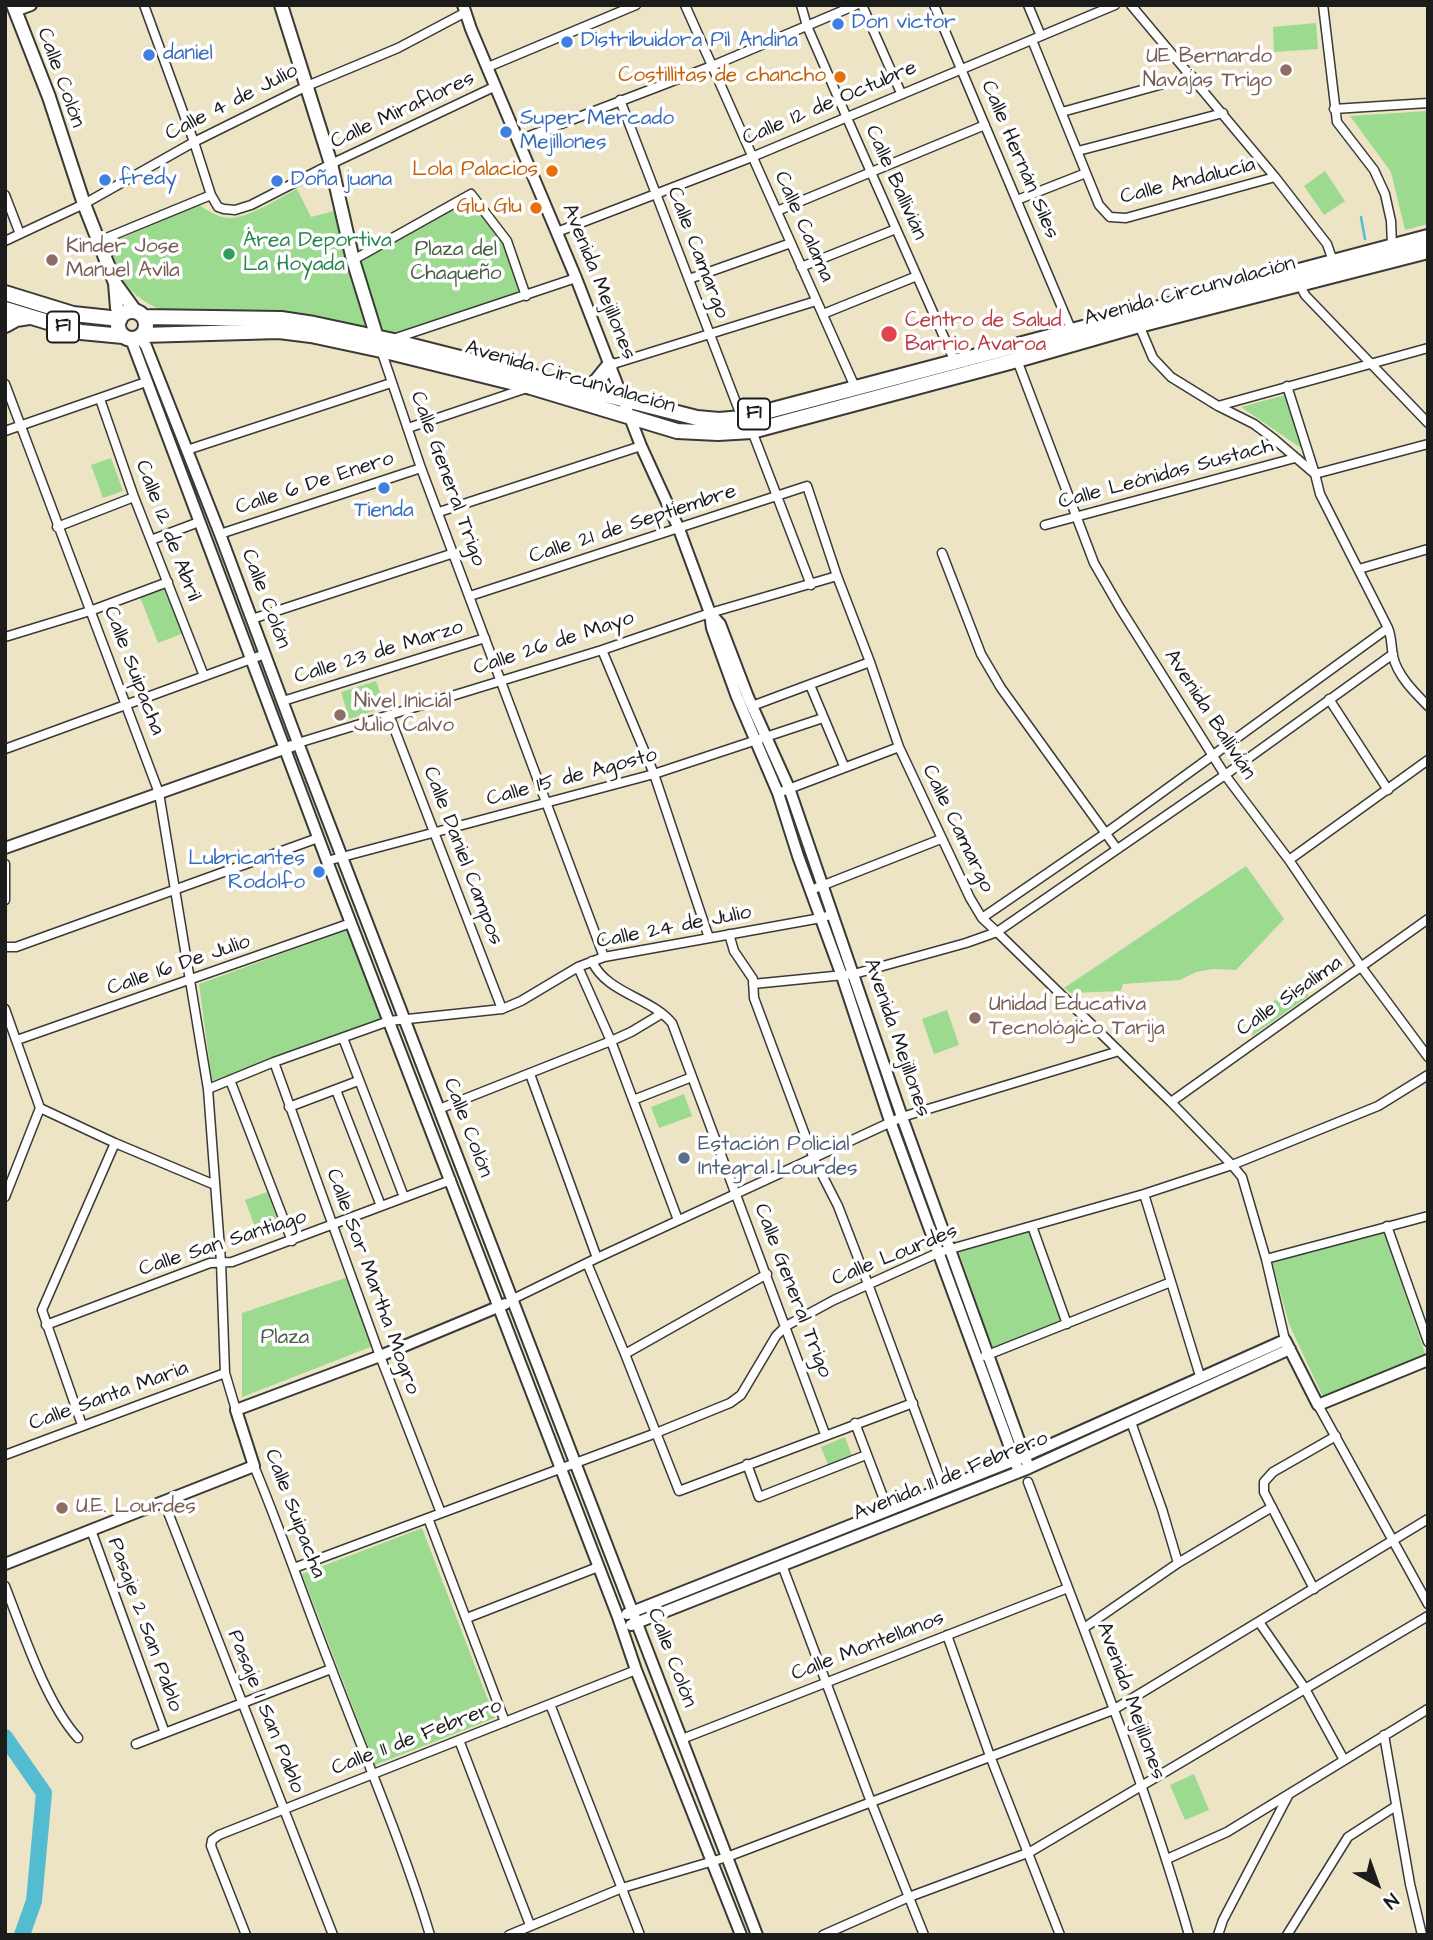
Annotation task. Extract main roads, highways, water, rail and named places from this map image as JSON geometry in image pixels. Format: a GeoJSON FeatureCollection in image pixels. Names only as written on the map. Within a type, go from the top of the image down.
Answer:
{"type":"FeatureCollection","features":[{"type":"Feature","properties":{"kind":"highway","name":"Avenida Circunvalación"},"geometry":{"type":"LineString","coordinates":[[5,293],[73,314],[281,319],[314,324],[696,418],[719,420],[742,418],[855,387],[1017,360],[1296,278],[1334,261],[1365,262],[1392,246],[1428,237]]}},
{"type":"Feature","properties":{"kind":"highway","name":"Avenida Circunvalación"},"geometry":{"type":"LineString","coordinates":[[5,309],[81,332],[134,337],[279,331],[382,342],[677,430],[719,433],[751,431],[958,368],[1071,329],[1365,262],[1428,251]]}},
{"type":"Feature","properties":{"kind":"highway"},"geometry":{"type":"LineString","coordinates":[[131,316],[146,326],[134,337],[118,328],[131,316]]}},
{"type":"Feature","properties":{"kind":"highway"},"geometry":{"type":"LineString","coordinates":[[5,325],[16,319],[29,317]]}},
{"type":"Feature","properties":{"kind":"highway"},"geometry":{"type":"LineString","coordinates":[[586,389],[597,381],[610,365]]}},
{"type":"Feature","properties":{"kind":"main road","name":"Calle General Trigo"},"geometry":{"type":"LineString","coordinates":[[281,5],[331,164],[353,260],[382,342]]}},
{"type":"Feature","properties":{"kind":"main road","name":"Calle Colón"},"geometry":{"type":"LineString","coordinates":[[11,10],[49,97],[84,204],[115,284],[131,316]]}},
{"type":"Feature","properties":{"kind":"waterway"},"geometry":{"type":"LineString","coordinates":[[1361,217],[1365,239]]}},
{"type":"Feature","properties":{"kind":"waterway"},"geometry":{"type":"LineString","coordinates":[[5,1737],[44,1793],[34,1901],[22,1935]]}},
{"type":"Feature","properties":{"kind":"place","name":"Don victor"},"geometry":{"type":"Point","coordinates":[838,24]}},
{"type":"Feature","properties":{"kind":"place","name":"Distribuidora Pil Andina"},"geometry":{"type":"Point","coordinates":[567,42]}},
{"type":"Feature","properties":{"kind":"place","name":"daniel"},"geometry":{"type":"Point","coordinates":[149,55]}},
{"type":"Feature","properties":{"kind":"place","name":"UE Bernardo Navajas Trigo"},"geometry":{"type":"Point","coordinates":[1286,70]}},
{"type":"Feature","properties":{"kind":"place","name":"Costillitas de chancho"},"geometry":{"type":"Point","coordinates":[840,77]}},
{"type":"Feature","properties":{"kind":"place","name":"Super Mercado Mejillones"},"geometry":{"type":"Point","coordinates":[506,132]}},
{"type":"Feature","properties":{"kind":"place","name":"Lola Palacios"},"geometry":{"type":"Point","coordinates":[552,171]}},
{"type":"Feature","properties":{"kind":"place","name":"fredy"},"geometry":{"type":"Point","coordinates":[105,180]}},
{"type":"Feature","properties":{"kind":"place","name":"Doña juana"},"geometry":{"type":"Point","coordinates":[277,181]}},
{"type":"Feature","properties":{"kind":"place","name":"Glu Glu"},"geometry":{"type":"Point","coordinates":[536,208]}},
{"type":"Feature","properties":{"kind":"place","name":"Área Deportiva La Hoyada"},"geometry":{"type":"Point","coordinates":[229,254]}},
{"type":"Feature","properties":{"kind":"place","name":"Kinder Jose Manuel Avila"},"geometry":{"type":"Point","coordinates":[52,260]}},
{"type":"Feature","properties":{"kind":"place","name":"Centro de Salud Barrio Avaroa"},"geometry":{"type":"Point","coordinates":[889,334]}},
{"type":"Feature","properties":{"kind":"place","name":"Tienda"},"geometry":{"type":"Point","coordinates":[384,488]}},
{"type":"Feature","properties":{"kind":"place","name":"Nivel Inicial Julio Calvo"},"geometry":{"type":"Point","coordinates":[340,715]}},
{"type":"Feature","properties":{"kind":"place","name":"Lubricantes Rodolfo"},"geometry":{"type":"Point","coordinates":[319,872]}},
{"type":"Feature","properties":{"kind":"place","name":"Unidad Educativa Tecnológico Tarija"},"geometry":{"type":"Point","coordinates":[975,1018]}},
{"type":"Feature","properties":{"kind":"place","name":"Estación Policial Integral Lourdes"},"geometry":{"type":"Point","coordinates":[684,1158]}},
{"type":"Feature","properties":{"kind":"place","name":"U.E. Lourdes"},"geometry":{"type":"Point","coordinates":[62,1508]}},
{"type":"Feature","properties":{"kind":"park label","name":"Plaza del Chaqueño"},"geometry":{"type":"Point","coordinates":[456,263]}},
{"type":"Feature","properties":{"kind":"park label","name":"Plaza"},"geometry":{"type":"Point","coordinates":[285,1339]}}]}
